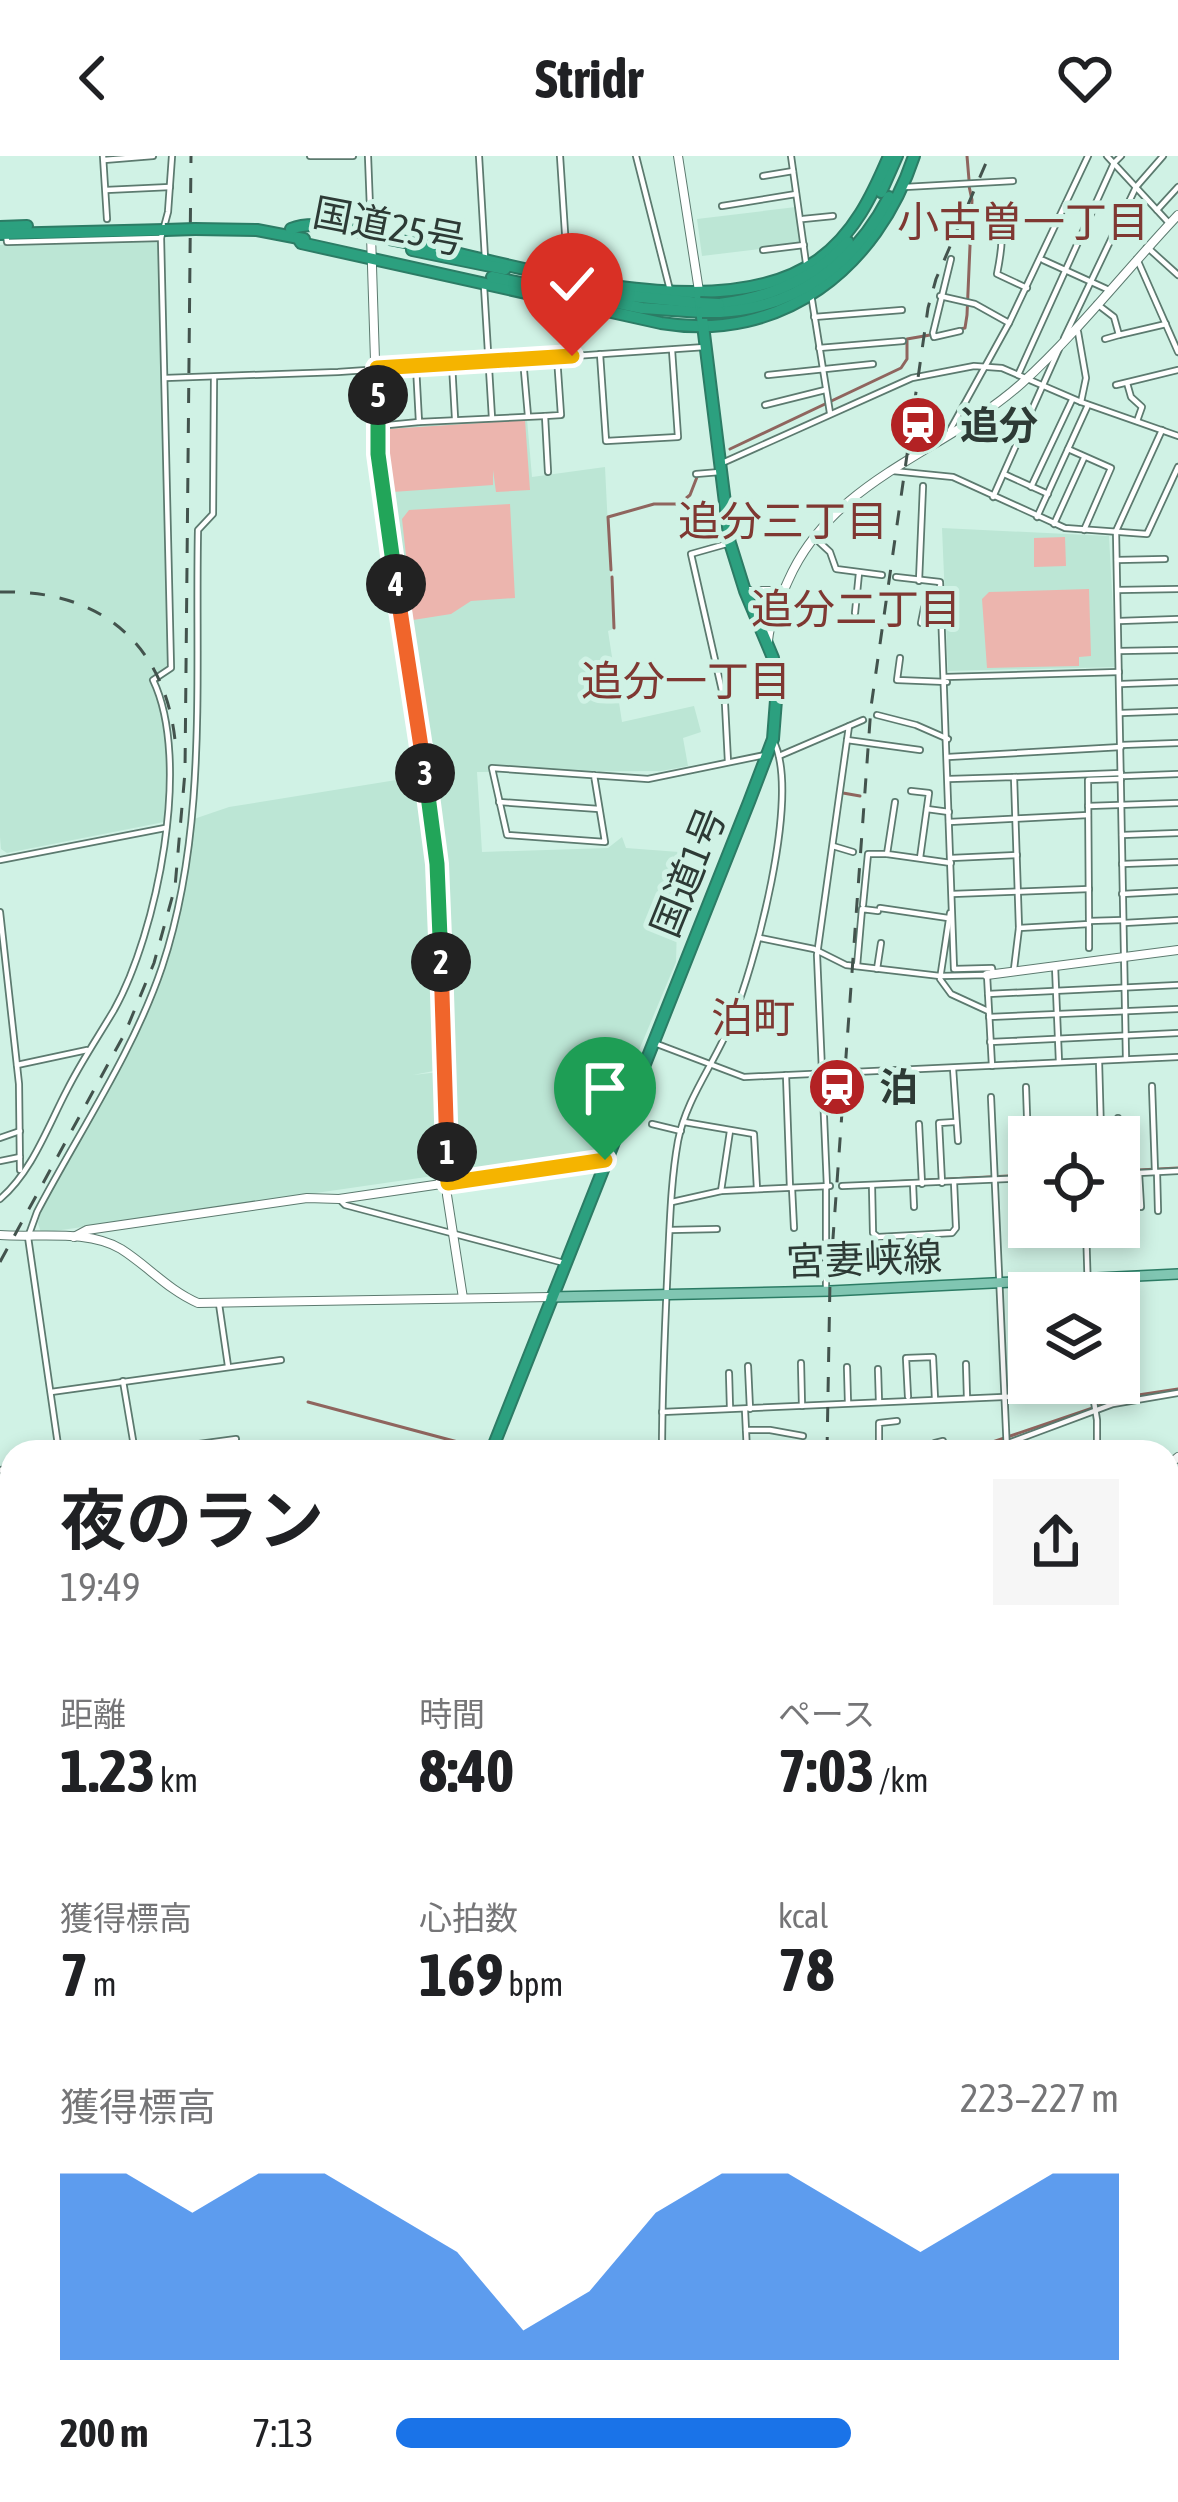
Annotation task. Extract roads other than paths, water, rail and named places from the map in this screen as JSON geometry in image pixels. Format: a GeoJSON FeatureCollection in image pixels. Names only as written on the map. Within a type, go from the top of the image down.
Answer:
{"type":"FeatureCollection","features":[{"type":"Feature","properties":{"kind":"highway","name":"国道25号"},"geometry":{"type":"LineString","coordinates":[[719,308],[779,290],[831,260],[866,219],[893,156]]}},
{"type":"Feature","properties":{"kind":"highway"},"geometry":{"type":"LineString","coordinates":[[372,247],[484,282],[668,325],[807,269],[857,220],[893,156]]}},
{"type":"Feature","properties":{"kind":"highway","name":"国道25号"},"geometry":{"type":"LineString","coordinates":[[2,231],[164,230],[195,225],[295,233],[642,308],[719,308],[774,302],[828,274],[871,227],[910,156]]}},
{"type":"Feature","properties":{"kind":"highway"},"geometry":{"type":"LineString","coordinates":[[372,247],[485,257],[670,292],[701,309],[760,317],[811,294],[859,256],[902,188],[910,156]]}},
{"type":"Feature","properties":{"kind":"highway","name":"国道1号"},"geometry":{"type":"LineString","coordinates":[[495,1440],[652,1042],[772,756],[778,697],[768,643],[730,542],[701,309]]}},
{"type":"Feature","properties":{"kind":"main road","name":"宮妻峡線"},"geometry":{"type":"LineString","coordinates":[[1140,1277],[1178,1274]]}},
{"type":"Feature","properties":{"kind":"main road","name":"宮妻峡線"},"geometry":{"type":"LineString","coordinates":[[551,1297],[1008,1284]]}},
{"type":"Feature","properties":{"kind":"street"},"geometry":{"type":"LineString","coordinates":[[107,219],[103,158],[153,156]]}},
{"type":"Feature","properties":{"kind":"street"},"geometry":{"type":"LineString","coordinates":[[164,230],[165,236],[172,156]]}},
{"type":"Feature","properties":{"kind":"street"},"geometry":{"type":"LineString","coordinates":[[310,156],[353,156]]}},
{"type":"Feature","properties":{"kind":"street"},"geometry":{"type":"LineString","coordinates":[[368,156],[383,499],[437,864],[448,1183],[463,1298]]}},
{"type":"Feature","properties":{"kind":"street"},"geometry":{"type":"LineString","coordinates":[[479,156],[485,257]]}},
{"type":"Feature","properties":{"kind":"street"},"geometry":{"type":"LineString","coordinates":[[560,156],[566,248],[563,274]]}},
{"type":"Feature","properties":{"kind":"street"},"geometry":{"type":"LineString","coordinates":[[636,156],[670,292]]}},
{"type":"Feature","properties":{"kind":"street"},"geometry":{"type":"LineString","coordinates":[[678,156],[701,309]]}},
{"type":"Feature","properties":{"kind":"street"},"geometry":{"type":"LineString","coordinates":[[791,156],[807,269]]}},
{"type":"Feature","properties":{"kind":"street"},"geometry":{"type":"LineString","coordinates":[[949,436],[956,415],[1010,323],[1088,156]]}},
{"type":"Feature","properties":{"kind":"street"},"geometry":{"type":"LineString","coordinates":[[1107,156],[1170,224]]}},
{"type":"Feature","properties":{"kind":"street"},"geometry":{"type":"LineString","coordinates":[[1022,377],[1065,270],[1120,156]]}},
{"type":"Feature","properties":{"kind":"street"},"geometry":{"type":"LineString","coordinates":[[993,497],[1136,187],[1163,156]]}},
{"type":"Feature","properties":{"kind":"street"},"geometry":{"type":"LineString","coordinates":[[763,176],[793,171]]}},
{"type":"Feature","properties":{"kind":"street"},"geometry":{"type":"LineString","coordinates":[[902,188],[1013,181]]}},
{"type":"Feature","properties":{"kind":"street"},"geometry":{"type":"LineString","coordinates":[[106,190],[170,187]]}},
{"type":"Feature","properties":{"kind":"street"},"geometry":{"type":"LineString","coordinates":[[1157,210],[1178,187]]}},
{"type":"Feature","properties":{"kind":"street"},"geometry":{"type":"LineString","coordinates":[[722,206],[796,194]]}},
{"type":"Feature","properties":{"kind":"street"},"geometry":{"type":"LineString","coordinates":[[995,208],[1000,216],[997,274],[1027,288]]}},
{"type":"Feature","properties":{"kind":"street"},"geometry":{"type":"LineString","coordinates":[[768,643],[773,615],[814,537],[862,488],[949,436],[1022,377],[1063,340],[1178,215]]}},
{"type":"Feature","properties":{"kind":"street"},"geometry":{"type":"LineString","coordinates":[[800,219],[833,216]]}},
{"type":"Feature","properties":{"kind":"street"},"geometry":{"type":"LineString","coordinates":[[0,1199],[20,1176],[114,1010],[144,934],[170,805],[171,742],[163,701],[153,680],[171,668],[164,230]]}},
{"type":"Feature","properties":{"kind":"street"},"geometry":{"type":"LineString","coordinates":[[764,250],[804,245]]}},
{"type":"Feature","properties":{"kind":"street"},"geometry":{"type":"LineString","coordinates":[[1147,248],[1177,272]]}},
{"type":"Feature","properties":{"kind":"street"},"geometry":{"type":"LineString","coordinates":[[951,259],[934,337],[960,331]]}},
{"type":"Feature","properties":{"kind":"street"},"geometry":{"type":"LineString","coordinates":[[1040,259],[1109,290]]}},
{"type":"Feature","properties":{"kind":"street"},"geometry":{"type":"LineString","coordinates":[[1137,259],[1178,352]]}},
{"type":"Feature","properties":{"kind":"street"},"geometry":{"type":"LineString","coordinates":[[484,282],[493,418]]}},
{"type":"Feature","properties":{"kind":"street"},"geometry":{"type":"LineString","coordinates":[[811,294],[827,401]]}},
{"type":"Feature","properties":{"kind":"street"},"geometry":{"type":"LineString","coordinates":[[940,296],[1010,323]]}},
{"type":"Feature","properties":{"kind":"street"},"geometry":{"type":"LineString","coordinates":[[1097,304],[1114,317],[1119,335]]}},
{"type":"Feature","properties":{"kind":"street"},"geometry":{"type":"LineString","coordinates":[[814,317],[902,310]]}},
{"type":"Feature","properties":{"kind":"street"},"geometry":{"type":"LineString","coordinates":[[1105,339],[1166,324]]}},
{"type":"Feature","properties":{"kind":"street"},"geometry":{"type":"LineString","coordinates":[[1037,517],[1084,404],[1086,378],[1078,332],[1072,330]]}},
{"type":"Feature","properties":{"kind":"street"},"geometry":{"type":"LineString","coordinates":[[819,348],[903,341]]}},
{"type":"Feature","properties":{"kind":"street"},"geometry":{"type":"LineString","coordinates":[[165,378],[706,347]]}},
{"type":"Feature","properties":{"kind":"street"},"geometry":{"type":"LineString","coordinates":[[600,354],[606,441],[677,437],[672,350]]}},
{"type":"Feature","properties":{"kind":"street"},"geometry":{"type":"LineString","coordinates":[[388,425],[561,415],[557,357]]}},
{"type":"Feature","properties":{"kind":"street"},"geometry":{"type":"LineString","coordinates":[[524,359],[528,416]]}},
{"type":"Feature","properties":{"kind":"street"},"geometry":{"type":"LineString","coordinates":[[452,364],[455,420]]}},
{"type":"Feature","properties":{"kind":"street"},"geometry":{"type":"LineString","coordinates":[[768,375],[873,364]]}},
{"type":"Feature","properties":{"kind":"street"},"geometry":{"type":"LineString","coordinates":[[416,366],[419,422]]}},
{"type":"Feature","properties":{"kind":"street"},"geometry":{"type":"LineString","coordinates":[[765,405],[827,401],[912,378],[987,366],[1178,436]]}},
{"type":"Feature","properties":{"kind":"street"},"geometry":{"type":"LineString","coordinates":[[1116,386],[1178,370]]}},
{"type":"Feature","properties":{"kind":"street"},"geometry":{"type":"LineString","coordinates":[[57,1440],[28,1237],[146,1005],[162,967],[179,901],[193,805],[198,530],[213,514],[214,378]]}},
{"type":"Feature","properties":{"kind":"street"},"geometry":{"type":"LineString","coordinates":[[1127,383],[1131,397],[1142,407],[1137,421]]}},
{"type":"Feature","properties":{"kind":"street"},"geometry":{"type":"LineString","coordinates":[[1031,487],[1072,399]]}},
{"type":"Feature","properties":{"kind":"street"},"geometry":{"type":"LineString","coordinates":[[696,474],[719,468],[827,401]]}},
{"type":"Feature","properties":{"kind":"street"},"geometry":{"type":"LineString","coordinates":[[545,416],[548,472]]}},
{"type":"Feature","properties":{"kind":"street"},"geometry":{"type":"LineString","coordinates":[[1126,1059],[1116,531],[1162,430]]}},
{"type":"Feature","properties":{"kind":"street"},"geometry":{"type":"LineString","coordinates":[[1068,449],[1111,468],[1084,530]]}},
{"type":"Feature","properties":{"kind":"street"},"geometry":{"type":"LineString","coordinates":[[1054,524],[1085,456]]}},
{"type":"Feature","properties":{"kind":"street"},"geometry":{"type":"LineString","coordinates":[[887,471],[953,477],[1054,524],[1147,534],[1178,467]]}},
{"type":"Feature","properties":{"kind":"street"},"geometry":{"type":"LineString","coordinates":[[1004,474],[1048,494]]}},
{"type":"Feature","properties":{"kind":"street"},"geometry":{"type":"LineString","coordinates":[[919,580],[923,486]]}},
{"type":"Feature","properties":{"kind":"street"},"geometry":{"type":"LineString","coordinates":[[814,537],[830,552],[836,569],[882,575]]}},
{"type":"Feature","properties":{"kind":"street"},"geometry":{"type":"LineString","coordinates":[[728,764],[725,704],[691,554],[730,542]]}},
{"type":"Feature","properties":{"kind":"street"},"geometry":{"type":"LineString","coordinates":[[1117,560],[1166,559]]}},
{"type":"Feature","properties":{"kind":"street"},"geometry":{"type":"LineString","coordinates":[[855,613],[859,573]]}},
{"type":"Feature","properties":{"kind":"street"},"geometry":{"type":"LineString","coordinates":[[896,577],[940,583],[954,969],[992,968],[988,994],[992,1066]]}},
{"type":"Feature","properties":{"kind":"street"},"geometry":{"type":"LineString","coordinates":[[1118,590],[1178,590]]}},
{"type":"Feature","properties":{"kind":"street"},"geometry":{"type":"LineString","coordinates":[[745,591],[784,591]]}},
{"type":"Feature","properties":{"kind":"street"},"geometry":{"type":"LineString","coordinates":[[922,623],[924,608],[942,611]]}},
{"type":"Feature","properties":{"kind":"street"},"geometry":{"type":"LineString","coordinates":[[1119,621],[1178,620]]}},
{"type":"Feature","properties":{"kind":"street"},"geometry":{"type":"LineString","coordinates":[[1120,651],[1178,650]]}},
{"type":"Feature","properties":{"kind":"street"},"geometry":{"type":"LineString","coordinates":[[900,658],[897,680],[1120,672]]}},
{"type":"Feature","properties":{"kind":"street"},"geometry":{"type":"LineString","coordinates":[[1120,684],[1178,682]]}},
{"type":"Feature","properties":{"kind":"street"},"geometry":{"type":"LineString","coordinates":[[1121,713],[1178,711]]}},
{"type":"Feature","properties":{"kind":"street"},"geometry":{"type":"LineString","coordinates":[[877,715],[916,724],[947,739]]}},
{"type":"Feature","properties":{"kind":"street"},"geometry":{"type":"LineString","coordinates":[[595,775],[605,842],[507,835],[492,768],[659,778],[772,756],[863,720]]}},
{"type":"Feature","properties":{"kind":"street"},"geometry":{"type":"LineString","coordinates":[[826,1291],[828,1186],[817,951],[849,726]]}},
{"type":"Feature","properties":{"kind":"street"},"geometry":{"type":"LineString","coordinates":[[847,740],[920,750]]}},
{"type":"Feature","properties":{"kind":"street"},"geometry":{"type":"LineString","coordinates":[[948,757],[1178,743]]}},
{"type":"Feature","properties":{"kind":"street"},"geometry":{"type":"LineString","coordinates":[[662,1440],[666,1295],[681,1131],[746,985],[758,937],[776,858],[772,756]]}},
{"type":"Feature","properties":{"kind":"street"},"geometry":{"type":"LineString","coordinates":[[949,779],[1178,774]]}},
{"type":"Feature","properties":{"kind":"street"},"geometry":{"type":"LineString","coordinates":[[1089,948],[1088,779],[1121,776]]}},
{"type":"Feature","properties":{"kind":"street"},"geometry":{"type":"LineString","coordinates":[[1014,777],[1019,928],[1014,971]]}},
{"type":"Feature","properties":{"kind":"street"},"geometry":{"type":"LineString","coordinates":[[911,790],[929,793],[920,859]]}},
{"type":"Feature","properties":{"kind":"street"},"geometry":{"type":"LineString","coordinates":[[500,802],[599,809]]}},
{"type":"Feature","properties":{"kind":"street"},"geometry":{"type":"LineString","coordinates":[[887,854],[895,802]]}},
{"type":"Feature","properties":{"kind":"street"},"geometry":{"type":"LineString","coordinates":[[1088,806],[1178,803]]}},
{"type":"Feature","properties":{"kind":"street"},"geometry":{"type":"LineString","coordinates":[[927,809],[949,812]]}},
{"type":"Feature","properties":{"kind":"street"},"geometry":{"type":"LineString","coordinates":[[950,822],[1088,815]]}},
{"type":"Feature","properties":{"kind":"street"},"geometry":{"type":"LineString","coordinates":[[0,860],[165,828]]}},
{"type":"Feature","properties":{"kind":"street"},"geometry":{"type":"LineString","coordinates":[[1122,835],[1178,833]]}},
{"type":"Feature","properties":{"kind":"street"},"geometry":{"type":"LineString","coordinates":[[833,846],[853,851]]}},
{"type":"Feature","properties":{"kind":"street"},"geometry":{"type":"LineString","coordinates":[[863,905],[868,854],[951,861],[1017,855]]}},
{"type":"Feature","properties":{"kind":"street"},"geometry":{"type":"LineString","coordinates":[[1122,864],[1178,862]]}},
{"type":"Feature","properties":{"kind":"street"},"geometry":{"type":"LineString","coordinates":[[952,894],[1089,889]]}},
{"type":"Feature","properties":{"kind":"street"},"geometry":{"type":"LineString","coordinates":[[1122,894],[1178,891]]}},
{"type":"Feature","properties":{"kind":"street"},"geometry":{"type":"LineString","coordinates":[[952,908],[940,976],[951,994],[989,1014],[1178,1009]]}},
{"type":"Feature","properties":{"kind":"street"},"geometry":{"type":"LineString","coordinates":[[856,967],[862,909],[948,918]]}},
{"type":"Feature","properties":{"kind":"street"},"geometry":{"type":"LineString","coordinates":[[0,912],[16,1065],[20,1176]]}},
{"type":"Feature","properties":{"kind":"street"},"geometry":{"type":"LineString","coordinates":[[1019,928],[1178,920]]}},
{"type":"Feature","properties":{"kind":"street"},"geometry":{"type":"LineString","coordinates":[[758,937],[817,951],[856,967],[940,976],[1178,950]]}},
{"type":"Feature","properties":{"kind":"street"},"geometry":{"type":"LineString","coordinates":[[878,969],[881,943]]}},
{"type":"Feature","properties":{"kind":"street"},"geometry":{"type":"LineString","coordinates":[[1054,965],[1059,1062]]}},
{"type":"Feature","properties":{"kind":"street"},"geometry":{"type":"LineString","coordinates":[[988,994],[1178,986]]}},
{"type":"Feature","properties":{"kind":"street"},"geometry":{"type":"LineString","coordinates":[[990,1042],[1178,1033]]}},
{"type":"Feature","properties":{"kind":"street"},"geometry":{"type":"LineString","coordinates":[[652,1042],[734,1076],[1178,1057]]}},
{"type":"Feature","properties":{"kind":"street"},"geometry":{"type":"LineString","coordinates":[[16,1065],[88,1050]]}},
{"type":"Feature","properties":{"kind":"street"},"geometry":{"type":"LineString","coordinates":[[1099,1060],[1101,1116]]}},
{"type":"Feature","properties":{"kind":"street"},"geometry":{"type":"LineString","coordinates":[[953,1068],[958,1141]]}},
{"type":"Feature","properties":{"kind":"street"},"geometry":{"type":"LineString","coordinates":[[786,1076],[794,1228]]}},
{"type":"Feature","properties":{"kind":"street"},"geometry":{"type":"LineString","coordinates":[[1026,1087],[1027,1116]]}},
{"type":"Feature","properties":{"kind":"street"},"geometry":{"type":"LineString","coordinates":[[1152,1087],[1158,1211]]}},
{"type":"Feature","properties":{"kind":"street"},"geometry":{"type":"LineString","coordinates":[[991,1097],[1006,1440]]}},
{"type":"Feature","properties":{"kind":"street"},"geometry":{"type":"LineString","coordinates":[[684,1122],[754,1134],[757,1189]]}},
{"type":"Feature","properties":{"kind":"street"},"geometry":{"type":"LineString","coordinates":[[942,1180],[939,1123],[955,1122]]}},
{"type":"Feature","properties":{"kind":"street"},"geometry":{"type":"LineString","coordinates":[[652,1124],[681,1131]]}},
{"type":"Feature","properties":{"kind":"street"},"geometry":{"type":"LineString","coordinates":[[919,1124],[922,1181]]}},
{"type":"Feature","properties":{"kind":"street"},"geometry":{"type":"LineString","coordinates":[[721,1191],[730,1129]]}},
{"type":"Feature","properties":{"kind":"street"},"geometry":{"type":"LineString","coordinates":[[0,1138],[20,1131]]}},
{"type":"Feature","properties":{"kind":"street"},"geometry":{"type":"LineString","coordinates":[[0,1160],[20,1156]]}},
{"type":"Feature","properties":{"kind":"street"},"geometry":{"type":"LineString","coordinates":[[74,1237],[87,1230],[307,1198],[339,1198],[605,1160]]}},
{"type":"Feature","properties":{"kind":"street"},"geometry":{"type":"LineString","coordinates":[[1140,1173],[1178,1171]]}},
{"type":"Feature","properties":{"kind":"street"},"geometry":{"type":"LineString","coordinates":[[842,1186],[1008,1177]]}},
{"type":"Feature","properties":{"kind":"street"},"geometry":{"type":"LineString","coordinates":[[872,1186],[873,1233],[878,1237],[952,1233],[956,1228],[954,1182]]}},
{"type":"Feature","properties":{"kind":"street"},"geometry":{"type":"LineString","coordinates":[[913,1184],[914,1207]]}},
{"type":"Feature","properties":{"kind":"street"},"geometry":{"type":"LineString","coordinates":[[672,1202],[721,1191],[828,1186]]}},
{"type":"Feature","properties":{"kind":"street"},"geometry":{"type":"LineString","coordinates":[[1140,1190],[1141,1208]]}},
{"type":"Feature","properties":{"kind":"street"},"geometry":{"type":"LineString","coordinates":[[339,1198],[345,1204],[564,1263]]}},
{"type":"Feature","properties":{"kind":"street"},"geometry":{"type":"LineString","coordinates":[[670,1230],[717,1229]]}},
{"type":"Feature","properties":{"kind":"street"},"geometry":{"type":"LineString","coordinates":[[0,1235],[91,1238],[123,1250],[198,1304],[551,1297]]}},
{"type":"Feature","properties":{"kind":"street"},"geometry":{"type":"LineString","coordinates":[[219,1304],[228,1366]]}},
{"type":"Feature","properties":{"kind":"street"},"geometry":{"type":"LineString","coordinates":[[908,1400],[907,1358],[934,1357],[935,1399]]}},
{"type":"Feature","properties":{"kind":"street"},"geometry":{"type":"LineString","coordinates":[[51,1392],[280,1360]]}},
{"type":"Feature","properties":{"kind":"street"},"geometry":{"type":"LineString","coordinates":[[800,1363],[802,1406]]}},
{"type":"Feature","properties":{"kind":"street"},"geometry":{"type":"LineString","coordinates":[[965,1364],[967,1398]]}},
{"type":"Feature","properties":{"kind":"street"},"geometry":{"type":"LineString","coordinates":[[746,1440],[748,1366]]}},
{"type":"Feature","properties":{"kind":"street"},"geometry":{"type":"LineString","coordinates":[[847,1367],[848,1403]]}},
{"type":"Feature","properties":{"kind":"street"},"geometry":{"type":"LineString","coordinates":[[878,1369],[879,1402]]}},
{"type":"Feature","properties":{"kind":"street"},"geometry":{"type":"LineString","coordinates":[[729,1373],[730,1408]]}},
{"type":"Feature","properties":{"kind":"street"},"geometry":{"type":"LineString","coordinates":[[123,1381],[135,1440]]}},
{"type":"Feature","properties":{"kind":"street"},"geometry":{"type":"LineString","coordinates":[[1016,1440],[1095,1408],[1178,1394]]}},
{"type":"Feature","properties":{"kind":"street"},"geometry":{"type":"LineString","coordinates":[[662,1412],[1008,1397]]}},
{"type":"Feature","properties":{"kind":"street"},"geometry":{"type":"LineString","coordinates":[[1094,1404],[1096,1440]]}},
{"type":"Feature","properties":{"kind":"street"},"geometry":{"type":"LineString","coordinates":[[879,1440],[878,1423],[897,1421]]}},
{"type":"Feature","properties":{"kind":"street"},"geometry":{"type":"LineString","coordinates":[[746,1430],[803,1436]]}},
{"type":"Feature","properties":{"kind":"street"},"geometry":{"type":"LineString","coordinates":[[222,1440],[236,1438]]}},
{"type":"Feature","properties":{"kind":"waterway"},"geometry":{"type":"LineString","coordinates":[[967,156],[969,180]]}},
{"type":"Feature","properties":{"kind":"waterway"},"geometry":{"type":"LineString","coordinates":[[955,330],[965,328],[967,315],[969,186]]}},
{"type":"Feature","properties":{"kind":"waterway"},"geometry":{"type":"LineString","coordinates":[[730,449],[901,368],[907,359],[907,339],[930,335]]}},
{"type":"Feature","properties":{"kind":"waterway"},"geometry":{"type":"LineString","coordinates":[[611,570],[608,517],[654,504],[679,504],[690,495],[697,477]]}},
{"type":"Feature","properties":{"kind":"waterway"},"geometry":{"type":"LineString","coordinates":[[612,577],[614,628]]}},
{"type":"Feature","properties":{"kind":"waterway"},"geometry":{"type":"LineString","coordinates":[[843,793],[860,796]]}},
{"type":"Feature","properties":{"kind":"waterway"},"geometry":{"type":"LineString","coordinates":[[1140,1170],[1178,1168]]}},
{"type":"Feature","properties":{"kind":"waterway"},"geometry":{"type":"LineString","coordinates":[[869,1183],[1008,1176]]}},
{"type":"Feature","properties":{"kind":"waterway"},"geometry":{"type":"LineString","coordinates":[[998,1440],[1125,1397],[1178,1389]]}},
{"type":"Feature","properties":{"kind":"waterway"},"geometry":{"type":"LineString","coordinates":[[308,1402],[450,1440]]}},
{"type":"Feature","properties":{"kind":"railway"},"geometry":{"type":"LineString","coordinates":[[0,1262],[125,1033],[154,963],[175,887],[185,772],[191,156]]}},
{"type":"Feature","properties":{"kind":"railway"},"geometry":{"type":"LineString","coordinates":[[827,1440],[830,1280],[871,707],[928,308],[989,156]]}},
{"type":"Feature","properties":{"kind":"railway"},"geometry":{"type":"LineString","coordinates":[[0,592],[67,600],[120,628],[157,675],[175,740]]}},
{"type":"Feature","properties":{"kind":"place","name":"追分"},"geometry":{"type":"Point","coordinates":[918,425]}},
{"type":"Feature","properties":{"kind":"place","name":"泊"},"geometry":{"type":"Point","coordinates":[837,1087]}},
{"type":"Feature","properties":{"kind":"district","name":"小古曽一丁目"},"geometry":{"type":"Point","coordinates":[1023,222]}},
{"type":"Feature","properties":{"kind":"district","name":"追分三丁目"},"geometry":{"type":"Point","coordinates":[783,521]}},
{"type":"Feature","properties":{"kind":"district","name":"追分二丁目"},"geometry":{"type":"Point","coordinates":[856,609]}},
{"type":"Feature","properties":{"kind":"district","name":"追分一丁目"},"geometry":{"type":"Point","coordinates":[686,681]}},
{"type":"Feature","properties":{"kind":"district","name":"泊町"},"geometry":{"type":"Point","coordinates":[753,1018]}}]}
